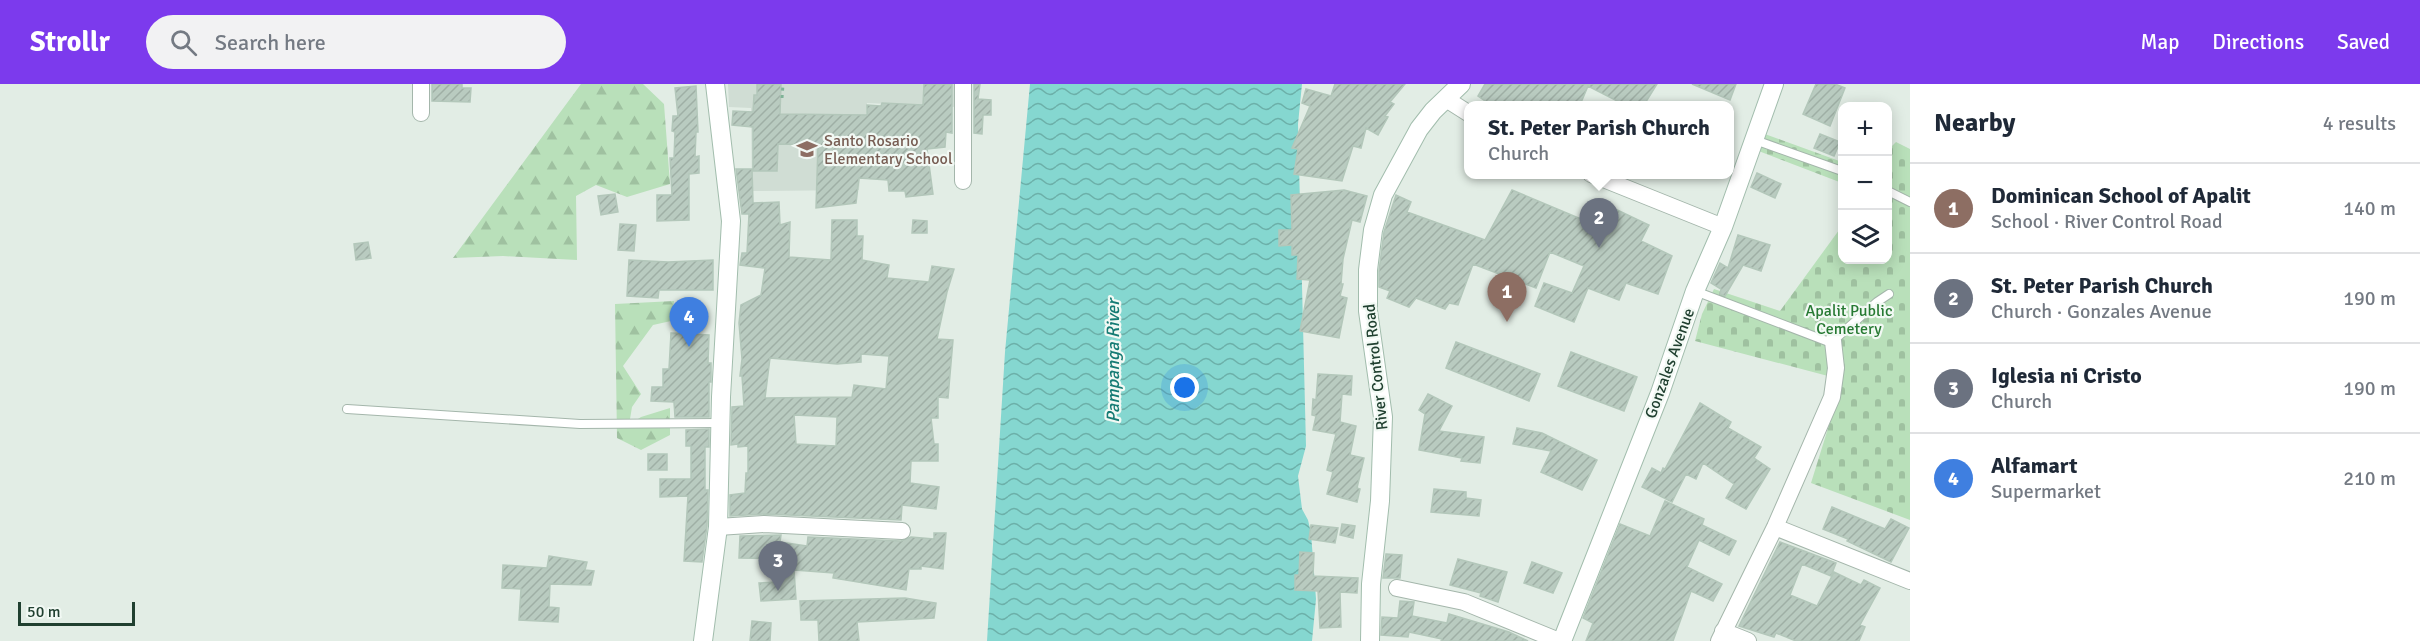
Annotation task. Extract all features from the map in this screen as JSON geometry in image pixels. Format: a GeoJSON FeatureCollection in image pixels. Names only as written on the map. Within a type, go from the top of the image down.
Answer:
{"type":"FeatureCollection","features":[{"type":"Feature","properties":{"kind":"street"},"geometry":{"type":"LineString","coordinates":[[421,84],[421,113]]}},
{"type":"Feature","properties":{"kind":"street"},"geometry":{"type":"LineString","coordinates":[[703,641],[718,527],[720,423],[731,221],[715,84]]}},
{"type":"Feature","properties":{"kind":"street"},"geometry":{"type":"LineString","coordinates":[[963,84],[963,181]]}},
{"type":"Feature","properties":{"kind":"street","name":"River Control Road"},"geometry":{"type":"LineString","coordinates":[[1370,641],[1371,584],[1380,501],[1383,417],[1368,311],[1368,270],[1373,230],[1383,195],[1419,129],[1433,111],[1461,84]]}},
{"type":"Feature","properties":{"kind":"street","name":"Gonzales Avenue"},"geometry":{"type":"LineString","coordinates":[[1561,641],[1660,393],[1695,291],[1723,226],[1774,84]]}},
{"type":"Feature","properties":{"kind":"street"},"geometry":{"type":"LineString","coordinates":[[1446,99],[1464,110]]}},
{"type":"Feature","properties":{"kind":"street"},"geometry":{"type":"LineString","coordinates":[[1604,179],[1723,226]]}},
{"type":"Feature","properties":{"kind":"street"},"geometry":{"type":"LineString","coordinates":[[1748,641],[1721,636],[1775,526],[1832,397],[1836,368],[1833,341]]}},
{"type":"Feature","properties":{"kind":"street"},"geometry":{"type":"LineString","coordinates":[[718,527],[764,524],[902,531]]}},
{"type":"Feature","properties":{"kind":"street"},"geometry":{"type":"LineString","coordinates":[[1775,526],[1910,581]]}},
{"type":"Feature","properties":{"kind":"street"},"geometry":{"type":"LineString","coordinates":[[1397,588],[1464,602],[1561,641]]}},
{"type":"Feature","properties":{"kind":"lane"},"geometry":{"type":"LineString","coordinates":[[1755,140],[1838,170]]}},
{"type":"Feature","properties":{"kind":"lane"},"geometry":{"type":"LineString","coordinates":[[1892,193],[1910,202]]}},
{"type":"Feature","properties":{"kind":"lane"},"geometry":{"type":"LineString","coordinates":[[1695,291],[1829,342],[1889,294]]}},
{"type":"Feature","properties":{"kind":"lane"},"geometry":{"type":"LineString","coordinates":[[347,409],[580,424],[720,423]]}},
{"type":"Feature","properties":{"kind":"path"},"geometry":{"type":"LineString","coordinates":[[782,98],[783,84]]}},
{"type":"Feature","properties":{"kind":"shaded area","name":"Santo Rosario Elementary School"},"geometry":{"type":"Polygon","coordinates":[[[728,84],[959,84],[956,107],[867,103],[859,190],[752,191],[751,108],[729,107],[728,84]]]}},
{"type":"Feature","properties":{"kind":"green space"},"geometry":{"type":"Polygon","coordinates":[[[581,84],[643,84],[664,104],[670,184],[627,197],[596,185],[576,196],[577,260],[503,256],[453,258],[581,84]]]}},
{"type":"Feature","properties":{"kind":"green space"},"geometry":{"type":"Polygon","coordinates":[[[1762,133],[1838,161],[1838,181],[1756,150],[1762,133]]]}},
{"type":"Feature","properties":{"kind":"green space","name":"Apalit Public Cemetery"},"geometry":{"type":"Polygon","coordinates":[[[1896,142],[1910,149],[1910,520],[1811,483],[1843,380],[1695,341],[1702,314],[1714,289],[1780,311],[1838,231],[1838,264],[1892,264],[1892,146],[1896,142]]]}},
{"type":"Feature","properties":{"kind":"green space"},"geometry":{"type":"Polygon","coordinates":[[[674,301],[671,321],[653,325],[623,366],[641,394],[632,407],[629,425],[641,417],[670,408],[670,435],[641,450],[617,438],[615,304],[674,301]]]}},
{"type":"Feature","properties":{"kind":"water","name":"Pampanga River"},"geometry":{"type":"Polygon","coordinates":[[[1030,84],[1302,84],[1298,124],[1306,446],[1298,476],[1302,509],[1311,533],[1316,599],[1312,641],[987,641],[1005,352],[1030,84]]]}},
{"type":"Feature","properties":{"kind":"building"},"geometry":{"type":"Polygon","coordinates":[[[432,84],[462,84],[462,88],[471,88],[470,102],[432,101],[432,84]]]}},
{"type":"Feature","properties":{"kind":"building"},"geometry":{"type":"Polygon","coordinates":[[[757,84],[781,84],[780,114],[867,115],[867,105],[881,106],[882,103],[923,105],[924,84],[952,84],[952,133],[946,132],[945,147],[927,149],[933,194],[906,197],[905,191],[889,191],[888,180],[859,178],[856,203],[816,208],[818,145],[778,144],[777,171],[753,171],[753,127],[732,125],[733,111],[753,112],[757,84]]]}},
{"type":"Feature","properties":{"kind":"building"},"geometry":{"type":"Polygon","coordinates":[[[974,84],[980,84],[978,99],[991,100],[991,115],[983,115],[982,134],[974,133],[974,84]]]}},
{"type":"Feature","properties":{"kind":"building"},"geometry":{"type":"Polygon","coordinates":[[[1335,84],[1405,84],[1390,102],[1394,104],[1385,116],[1388,117],[1378,135],[1366,128],[1361,148],[1353,146],[1342,181],[1294,174],[1298,149],[1292,148],[1310,106],[1302,103],[1306,89],[1331,96],[1335,84]]]}},
{"type":"Feature","properties":{"kind":"building"},"geometry":{"type":"Polygon","coordinates":[[[1485,84],[1657,84],[1646,101],[1617,101],[1588,86],[1582,101],[1485,101],[1478,96],[1485,84]]]}},
{"type":"Feature","properties":{"kind":"building"},"geometry":{"type":"Polygon","coordinates":[[[1692,84],[1736,84],[1730,100],[1692,84]]]}},
{"type":"Feature","properties":{"kind":"building"},"geometry":{"type":"Polygon","coordinates":[[[1816,84],[1835,84],[1845,88],[1830,126],[1803,114],[1816,84]]]}},
{"type":"Feature","properties":{"kind":"building"},"geometry":{"type":"Polygon","coordinates":[[[696,86],[698,132],[696,132],[695,157],[699,156],[699,173],[689,174],[689,220],[657,221],[657,195],[672,195],[670,158],[674,158],[673,116],[678,116],[675,88],[696,86]]]}},
{"type":"Feature","properties":{"kind":"building"},"geometry":{"type":"Polygon","coordinates":[[[1820,134],[1838,141],[1834,156],[1814,148],[1820,134]]]}},
{"type":"Feature","properties":{"kind":"building"},"geometry":{"type":"Polygon","coordinates":[[[736,169],[752,169],[753,203],[779,202],[780,225],[790,222],[789,257],[831,260],[832,220],[857,220],[857,236],[863,236],[862,260],[889,265],[887,278],[929,282],[932,266],[954,269],[937,339],[953,340],[948,398],[938,397],[938,418],[931,418],[934,444],[938,444],[938,461],[911,461],[910,483],[939,487],[936,509],[902,505],[901,520],[765,514],[730,516],[730,495],[745,493],[746,473],[748,473],[748,446],[731,445],[732,407],[744,406],[742,376],[740,376],[741,305],[761,295],[765,268],[740,265],[742,253],[747,253],[749,214],[742,214],[736,169]],[[861,354],[861,362],[837,364],[770,358],[765,398],[852,397],[854,385],[886,389],[889,356],[861,354]],[[794,415],[796,444],[836,446],[837,417],[794,415]]]}},
{"type":"Feature","properties":{"kind":"building"},"geometry":{"type":"Polygon","coordinates":[[[1757,173],[1781,184],[1775,198],[1751,187],[1757,173]]]}},
{"type":"Feature","properties":{"kind":"building"},"geometry":{"type":"Polygon","coordinates":[[[1344,190],[1367,196],[1360,222],[1352,220],[1343,259],[1341,284],[1343,284],[1340,296],[1347,298],[1339,338],[1300,331],[1310,280],[1297,279],[1298,255],[1292,255],[1292,245],[1279,246],[1279,230],[1292,230],[1291,195],[1344,190]]]}},
{"type":"Feature","properties":{"kind":"building"},"geometry":{"type":"Polygon","coordinates":[[[1512,190],[1600,227],[1609,206],[1649,225],[1641,241],[1672,256],[1658,294],[1626,283],[1619,300],[1588,288],[1574,322],[1535,306],[1544,283],[1572,293],[1584,266],[1550,252],[1536,288],[1473,264],[1458,305],[1449,303],[1445,309],[1416,298],[1409,307],[1387,298],[1390,291],[1379,287],[1379,271],[1384,232],[1396,195],[1411,202],[1407,212],[1485,240],[1512,190]]]}},
{"type":"Feature","properties":{"kind":"building"},"geometry":{"type":"Polygon","coordinates":[[[615,194],[618,212],[601,215],[598,196],[615,194]]]}},
{"type":"Feature","properties":{"kind":"building"},"geometry":{"type":"Polygon","coordinates":[[[913,220],[927,221],[927,233],[912,233],[913,220]]]}},
{"type":"Feature","properties":{"kind":"building"},"geometry":{"type":"Polygon","coordinates":[[[620,224],[636,225],[634,251],[618,250],[620,224]]]}},
{"type":"Feature","properties":{"kind":"building"},"geometry":{"type":"Polygon","coordinates":[[[1738,235],[1770,245],[1761,271],[1743,265],[1725,296],[1720,294],[1721,289],[1711,283],[1720,263],[1728,268],[1738,235]]]}},
{"type":"Feature","properties":{"kind":"building"},"geometry":{"type":"Polygon","coordinates":[[[368,242],[371,258],[356,260],[354,244],[368,242]]]}},
{"type":"Feature","properties":{"kind":"building"},"geometry":{"type":"Polygon","coordinates":[[[629,260],[668,262],[713,260],[713,290],[659,290],[658,298],[627,296],[629,260]]]}},
{"type":"Feature","properties":{"kind":"building"},"geometry":{"type":"Polygon","coordinates":[[[671,333],[709,335],[708,363],[711,363],[711,382],[709,382],[709,417],[675,417],[674,402],[651,401],[652,387],[663,387],[663,369],[669,369],[671,333]]]}},
{"type":"Feature","properties":{"kind":"building"},"geometry":{"type":"Polygon","coordinates":[[[1456,342],[1540,374],[1529,401],[1446,368],[1456,342]]]}},
{"type":"Feature","properties":{"kind":"building"},"geometry":{"type":"Polygon","coordinates":[[[1571,352],[1637,377],[1624,411],[1558,386],[1571,352]]]}},
{"type":"Feature","properties":{"kind":"building"},"geometry":{"type":"Polygon","coordinates":[[[1318,374],[1352,376],[1351,395],[1342,394],[1340,422],[1356,426],[1350,455],[1364,458],[1357,488],[1360,489],[1357,502],[1327,494],[1333,472],[1327,470],[1336,434],[1313,430],[1316,416],[1312,415],[1313,399],[1316,400],[1318,374]]]}},
{"type":"Feature","properties":{"kind":"building"},"geometry":{"type":"Polygon","coordinates":[[[1428,394],[1452,406],[1439,431],[1484,437],[1480,463],[1461,461],[1462,458],[1419,450],[1425,414],[1419,410],[1428,394]]]}},
{"type":"Feature","properties":{"kind":"building"},"geometry":{"type":"Polygon","coordinates":[[[1700,403],[1731,422],[1728,428],[1761,447],[1754,458],[1770,469],[1746,509],[1726,498],[1734,484],[1703,463],[1696,479],[1686,474],[1672,502],[1642,487],[1652,468],[1661,473],[1663,468],[1665,469],[1700,403]]]}},
{"type":"Feature","properties":{"kind":"building"},"geometry":{"type":"Polygon","coordinates":[[[1517,428],[1542,433],[1597,460],[1582,490],[1541,472],[1551,451],[1513,444],[1517,428]]]}},
{"type":"Feature","properties":{"kind":"building"},"geometry":{"type":"Polygon","coordinates":[[[709,429],[709,447],[705,447],[705,490],[708,490],[707,526],[702,562],[684,561],[688,496],[660,497],[660,479],[691,479],[691,446],[686,446],[686,430],[709,429]]]}},
{"type":"Feature","properties":{"kind":"building"},"geometry":{"type":"Polygon","coordinates":[[[648,454],[667,454],[667,470],[648,470],[648,454]]]}},
{"type":"Feature","properties":{"kind":"building"},"geometry":{"type":"Polygon","coordinates":[[[1434,489],[1466,492],[1466,498],[1481,500],[1479,516],[1431,512],[1434,489]]]}},
{"type":"Feature","properties":{"kind":"building"},"geometry":{"type":"Polygon","coordinates":[[[1665,501],[1704,519],[1702,525],[1736,541],[1729,555],[1699,540],[1687,567],[1722,584],[1713,601],[1691,591],[1673,641],[1586,641],[1593,623],[1583,618],[1620,524],[1650,536],[1665,501]]]}},
{"type":"Feature","properties":{"kind":"building"},"geometry":{"type":"Polygon","coordinates":[[[1832,507],[1885,529],[1891,519],[1909,528],[1891,562],[1847,541],[1848,539],[1823,529],[1832,507]]]}},
{"type":"Feature","properties":{"kind":"building"},"geometry":{"type":"Polygon","coordinates":[[[1342,524],[1355,526],[1353,538],[1340,535],[1342,524]]]}},
{"type":"Feature","properties":{"kind":"building"},"geometry":{"type":"Polygon","coordinates":[[[1311,525],[1338,528],[1335,543],[1309,539],[1311,525]]]}},
{"type":"Feature","properties":{"kind":"building"},"geometry":{"type":"Polygon","coordinates":[[[934,533],[946,533],[943,569],[921,566],[921,569],[909,569],[906,590],[833,578],[834,573],[794,570],[796,599],[761,601],[759,583],[778,582],[780,559],[739,558],[740,536],[781,535],[780,542],[807,546],[808,537],[901,541],[911,537],[934,539],[934,533]]]}},
{"type":"Feature","properties":{"kind":"building"},"geometry":{"type":"Polygon","coordinates":[[[1780,542],[1836,563],[1831,576],[1802,564],[1790,595],[1817,606],[1834,572],[1861,585],[1864,580],[1880,588],[1860,625],[1865,627],[1859,641],[1796,641],[1776,633],[1774,637],[1739,626],[1780,542]]]}},
{"type":"Feature","properties":{"kind":"building"},"geometry":{"type":"Polygon","coordinates":[[[1300,552],[1314,553],[1313,576],[1358,578],[1357,593],[1340,592],[1341,627],[1320,628],[1318,591],[1295,590],[1295,575],[1299,575],[1300,552]]]}},
{"type":"Feature","properties":{"kind":"building"},"geometry":{"type":"Polygon","coordinates":[[[1386,554],[1402,555],[1400,578],[1383,578],[1386,554]]]}},
{"type":"Feature","properties":{"kind":"building"},"geometry":{"type":"Polygon","coordinates":[[[549,556],[587,562],[585,570],[594,571],[591,585],[550,584],[549,607],[559,608],[558,622],[519,620],[521,589],[502,588],[503,565],[547,568],[549,556]]]}},
{"type":"Feature","properties":{"kind":"building"},"geometry":{"type":"Polygon","coordinates":[[[1458,559],[1507,572],[1498,602],[1480,596],[1481,593],[1450,585],[1458,559]]]}},
{"type":"Feature","properties":{"kind":"building"},"geometry":{"type":"Polygon","coordinates":[[[1532,562],[1562,573],[1553,593],[1524,583],[1532,562]]]}},
{"type":"Feature","properties":{"kind":"building"},"geometry":{"type":"Polygon","coordinates":[[[905,598],[936,603],[934,618],[857,622],[859,641],[819,641],[818,620],[801,620],[800,601],[905,598]]]}},
{"type":"Feature","properties":{"kind":"building"},"geometry":{"type":"Polygon","coordinates":[[[1400,601],[1414,602],[1412,616],[1447,623],[1449,614],[1509,632],[1528,641],[1441,641],[1442,639],[1409,632],[1408,637],[1381,635],[1382,617],[1398,618],[1400,601]]]}},
{"type":"Feature","properties":{"kind":"building"},"geometry":{"type":"Polygon","coordinates":[[[752,621],[771,623],[770,641],[750,641],[752,621]]]}},
{"type":"Feature","properties":{"kind":"place","name":"Santo Rosario Elementary School"},"geometry":{"type":"Point","coordinates":[807,149]}},
{"type":"Feature","properties":{"kind":"place","name":"St. Peter Parish Church"},"geometry":{"type":"Point","coordinates":[1599,248]}},
{"type":"Feature","properties":{"kind":"place","name":"Dominican School of Apalit"},"geometry":{"type":"Point","coordinates":[1507,322]}},
{"type":"Feature","properties":{"kind":"place","name":"Alfamart"},"geometry":{"type":"Point","coordinates":[689,347]}},
{"type":"Feature","properties":{"kind":"place","name":"Iglesia ni Cristo"},"geometry":{"type":"Point","coordinates":[778,591]}}]}
